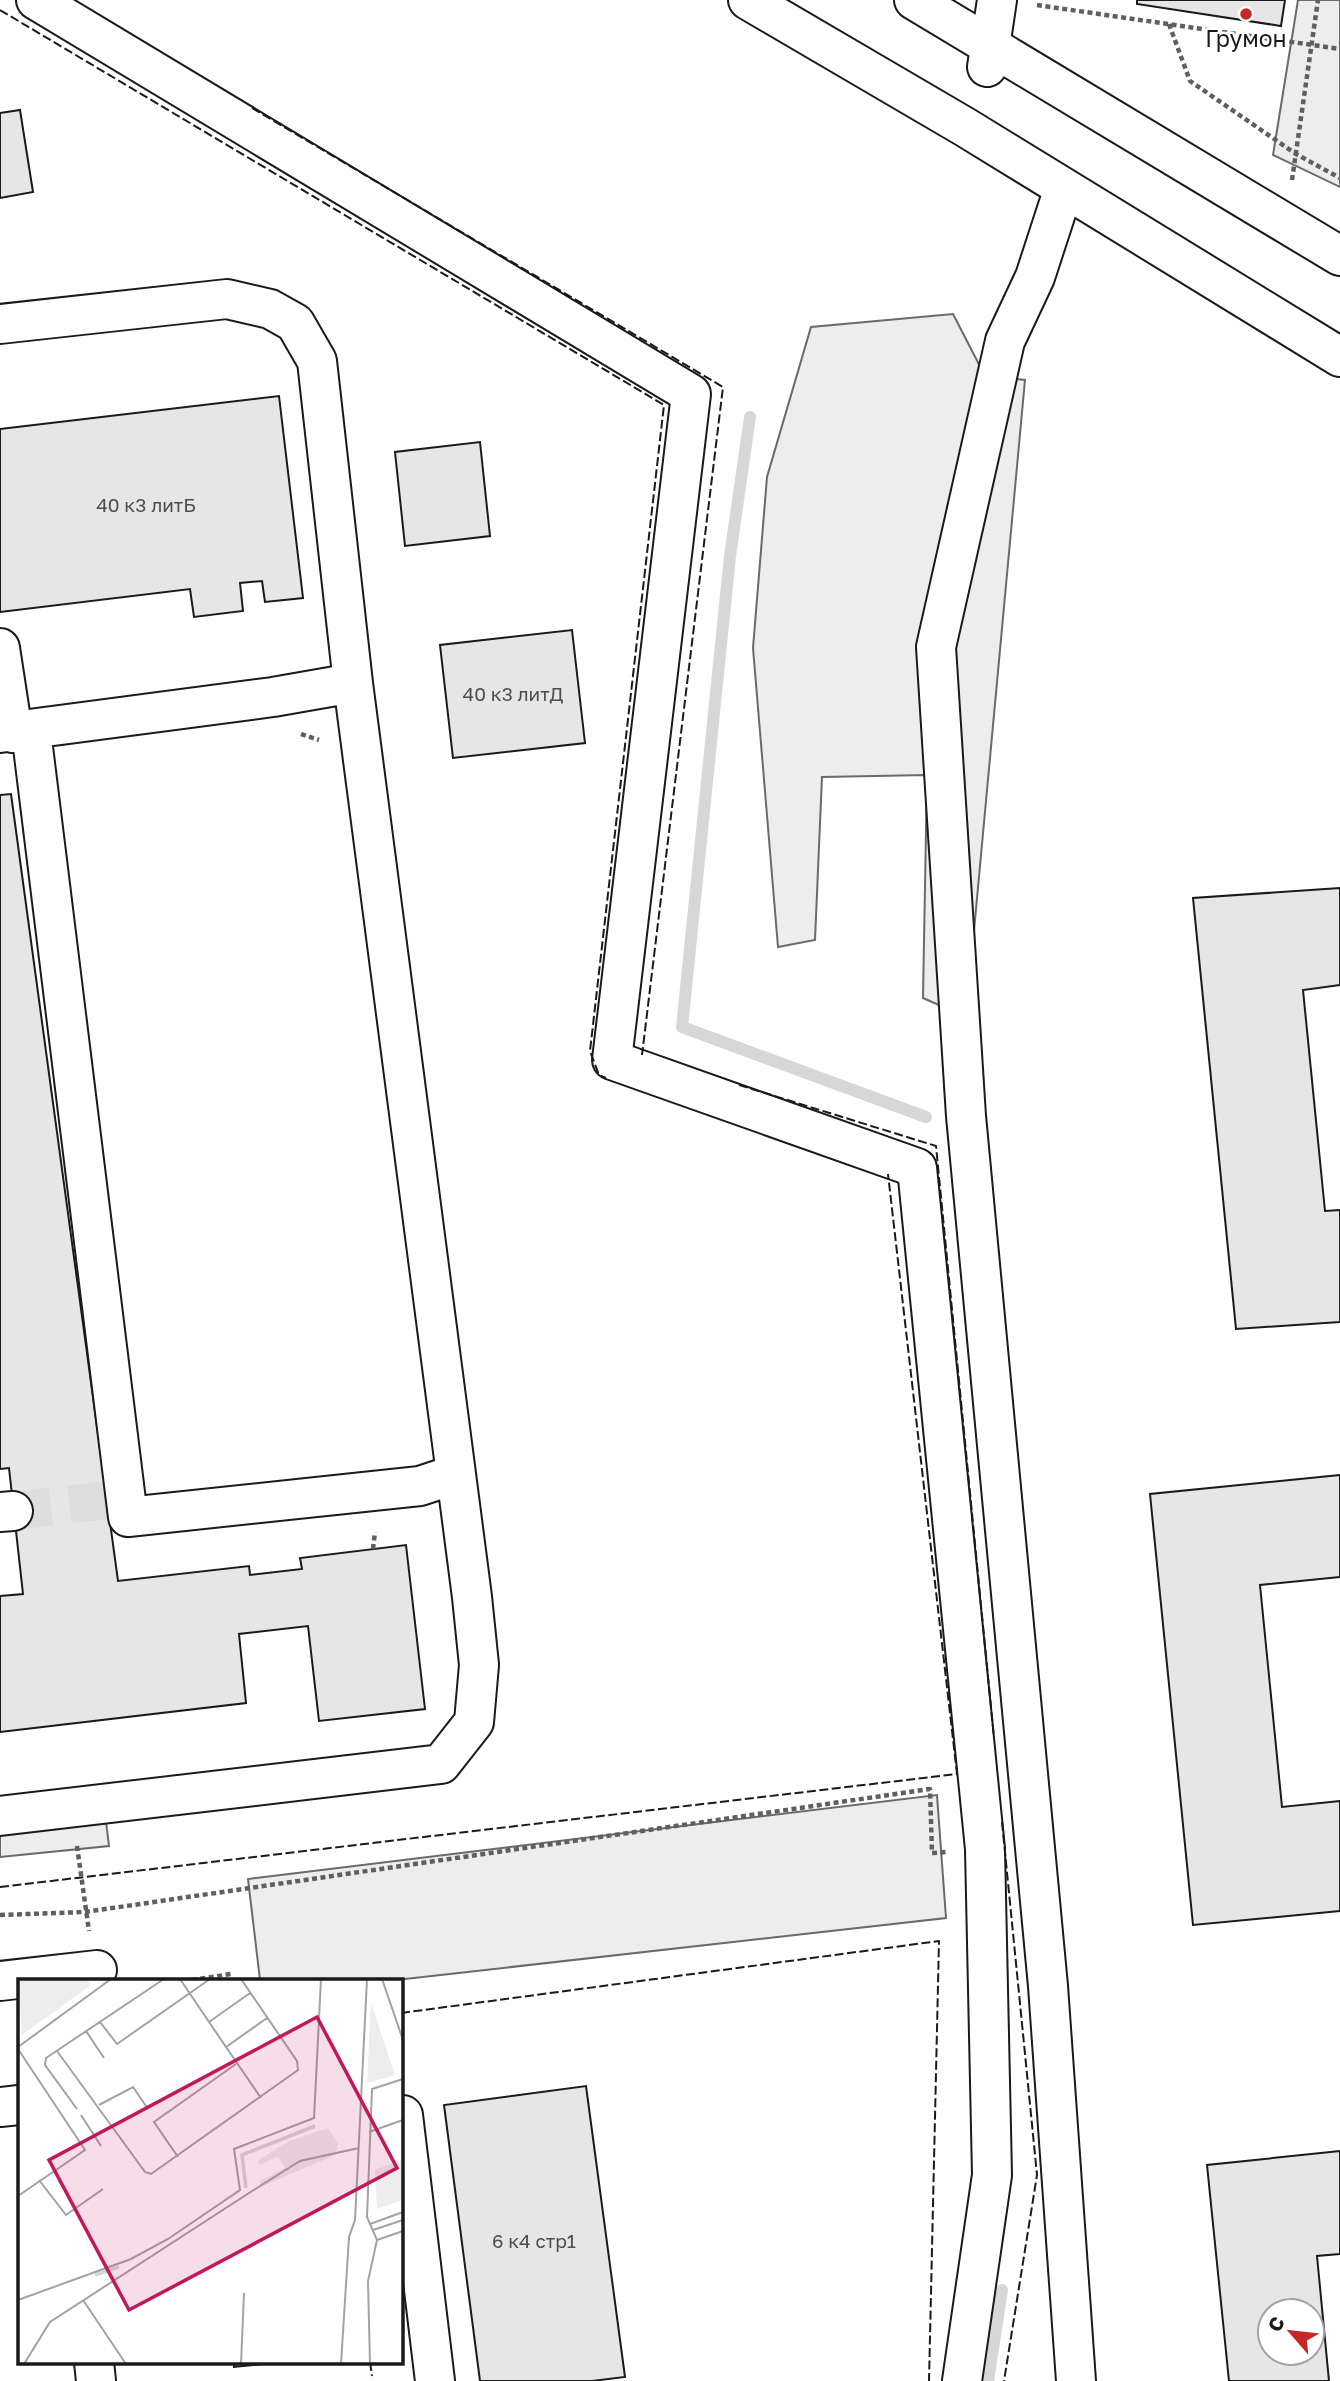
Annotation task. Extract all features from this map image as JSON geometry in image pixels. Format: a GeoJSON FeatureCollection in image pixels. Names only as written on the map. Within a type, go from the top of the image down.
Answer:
{"type":"FeatureCollection","features":[{"type":"Feature","properties":{"kind":"street"},"geometry":{"type":"LineString","coordinates":[[36,0],[691,394],[612,1060],[917,1168],[985,1849],[992,2175],[962,2381]]}},
{"type":"Feature","properties":{"kind":"street"},"geometry":{"type":"LineString","coordinates":[[748,0],[1065,188],[1340,357]]}},
{"type":"Feature","properties":{"kind":"street"},"geometry":{"type":"LineString","coordinates":[[914,0],[989,57],[1340,256]]}},
{"type":"Feature","properties":{"kind":"street"},"geometry":{"type":"LineString","coordinates":[[989,57],[1015,2]]}},
{"type":"Feature","properties":{"kind":"street"},"geometry":{"type":"LineString","coordinates":[[1065,188],[1035,276],[1005,341],[936,647],[966,1116],[1048,1986],[1076,2381]]}},
{"type":"Feature","properties":{"kind":"street"},"geometry":{"type":"LineString","coordinates":[[0,324],[227,299],[270,309],[296,323],[317,361],[353,683],[479,1665],[474,1722],[441,1764],[0,1816]]}},
{"type":"Feature","properties":{"kind":"street"},"geometry":{"type":"LineString","coordinates":[[0,648],[15,732],[118,1508],[420,1486],[456,1474]]}},
{"type":"Feature","properties":{"kind":"street"},"geometry":{"type":"LineString","coordinates":[[15,732],[353,683]]}},
{"type":"Feature","properties":{"kind":"street"},"geometry":{"type":"LineString","coordinates":[[50,1979],[97,1970]]}},
{"type":"Feature","properties":{"kind":"street"},"geometry":{"type":"LineString","coordinates":[[0,1981],[18,1980]]}},
{"type":"Feature","properties":{"kind":"street"},"geometry":{"type":"LineString","coordinates":[[0,2107],[18,2105]]}},
{"type":"Feature","properties":{"kind":"street"},"geometry":{"type":"LineString","coordinates":[[403,2115],[435,2381]]}},
{"type":"Feature","properties":{"kind":"path"},"geometry":{"type":"LineString","coordinates":[[1286,223],[1318,0]]}},
{"type":"Feature","properties":{"kind":"path"},"geometry":{"type":"LineString","coordinates":[[1015,2],[1340,49]]}},
{"type":"Feature","properties":{"kind":"path"},"geometry":{"type":"LineString","coordinates":[[1168,24],[1190,81],[1296,154],[1340,178]]}},
{"type":"Feature","properties":{"kind":"path"},"geometry":{"type":"LineString","coordinates":[[291,732],[315,738],[324,744]]}},
{"type":"Feature","properties":{"kind":"path"},"geometry":{"type":"LineString","coordinates":[[373,1549],[375,1529]]}},
{"type":"Feature","properties":{"kind":"path"},"geometry":{"type":"LineString","coordinates":[[0,1915],[85,1912],[930,1789],[932,1853]]}},
{"type":"Feature","properties":{"kind":"path"},"geometry":{"type":"LineString","coordinates":[[78,1807],[76,1840],[85,1912],[97,1970]]}},
{"type":"Feature","properties":{"kind":"path"},"geometry":{"type":"LineString","coordinates":[[198,1979],[231,1974]]}},
{"type":"Feature","properties":{"kind":"shaded area"},"geometry":{"type":"Polygon","coordinates":[[[1298,0],[1340,0],[1340,187],[1273,155],[1298,0]]]}},
{"type":"Feature","properties":{"kind":"shaded area"},"geometry":{"type":"Polygon","coordinates":[[[953,314],[985,376],[1025,380],[966,1017],[923,998],[927,775],[822,777],[815,940],[778,947],[753,648],[767,477],[811,327],[953,314]]]}},
{"type":"Feature","properties":{"kind":"shaded area"},"geometry":{"type":"Polygon","coordinates":[[[937,1795],[946,1918],[402,1979],[260,1979],[248,1879],[937,1795]]]}},
{"type":"Feature","properties":{"kind":"shaded area"},"geometry":{"type":"Polygon","coordinates":[[[104,1805],[109,1846],[0,1857],[0,1815],[104,1805]]]}},
{"type":"Feature","properties":{"kind":"building"},"geometry":{"type":"Polygon","coordinates":[[[1137,0],[1285,0],[1281,26],[1137,4],[1137,0]]]}},
{"type":"Feature","properties":{"kind":"building"},"geometry":{"type":"Polygon","coordinates":[[[20,110],[33,192],[0,198],[0,113],[20,110]]]}},
{"type":"Feature","properties":{"kind":"building"},"geometry":{"type":"Polygon","coordinates":[[[279,396],[303,598],[265,602],[262,581],[240,583],[243,611],[194,617],[190,589],[0,612],[0,429],[279,396]]]}},
{"type":"Feature","properties":{"kind":"building"},"geometry":{"type":"Polygon","coordinates":[[[480,442],[490,536],[405,546],[395,452],[480,442]]]}},
{"type":"Feature","properties":{"kind":"building"},"geometry":{"type":"Polygon","coordinates":[[[572,630],[585,743],[453,758],[440,645],[572,630]]]}},
{"type":"Feature","properties":{"kind":"building"},"geometry":{"type":"Polygon","coordinates":[[[11,794],[118,1581],[249,1566],[250,1575],[302,1569],[300,1558],[406,1545],[425,1709],[319,1721],[308,1626],[239,1634],[246,1703],[0,1732],[0,1596],[23,1594],[9,1468],[0,1469],[0,795],[11,794]]]}},
{"type":"Feature","properties":{"kind":"building"},"geometry":{"type":"Polygon","coordinates":[[[1340,888],[1340,985],[1303,990],[1325,1211],[1340,1210],[1340,1322],[1236,1329],[1193,898],[1340,888]]]}},
{"type":"Feature","properties":{"kind":"building"},"geometry":{"type":"Polygon","coordinates":[[[1340,1475],[1340,1577],[1260,1585],[1282,1807],[1340,1801],[1340,1911],[1193,1925],[1150,1494],[1340,1475]]]}},
{"type":"Feature","properties":{"kind":"building"},"geometry":{"type":"Polygon","coordinates":[[[586,2086],[625,2377],[592,2381],[480,2381],[444,2105],[586,2086]]]}},
{"type":"Feature","properties":{"kind":"building"},"geometry":{"type":"Polygon","coordinates":[[[1340,2151],[1340,2254],[1317,2256],[1321,2297],[1256,2297],[1256,2367],[1326,2367],[1326,2350],[1329,2381],[1229,2381],[1207,2165],[1340,2151]]]}},
{"type":"Feature","properties":{"kind":"building"},"geometry":{"type":"Polygon","coordinates":[[[234,2364],[263,2364],[234,2367],[234,2364]]]}},
{"type":"Feature","properties":{"kind":"waterway"},"geometry":{"type":"LineString","coordinates":[[750,417],[730,556],[682,1027],[926,1117]]}},
{"type":"Feature","properties":{"kind":"waterway"},"geometry":{"type":"LineString","coordinates":[[988,2381],[1002,2290]]}},
{"type":"Feature","properties":{"kind":"tunnel"},"geometry":{"type":"LineString","coordinates":[[13,1511],[108,1500]]}},
{"type":"Feature","properties":{"kind":"fence"},"geometry":{"type":"LineString","coordinates":[[0,10],[664,405],[590,1051],[599,1075],[606,1078]]}},
{"type":"Feature","properties":{"kind":"fence"},"geometry":{"type":"LineString","coordinates":[[252,108],[723,387],[642,1055]]}},
{"type":"Feature","properties":{"kind":"fence"},"geometry":{"type":"LineString","coordinates":[[739,1085],[936,1146],[994,1738]]}},
{"type":"Feature","properties":{"kind":"fence"},"geometry":{"type":"LineString","coordinates":[[0,1887],[957,1774],[888,1174]]}},
{"type":"Feature","properties":{"kind":"fence"},"geometry":{"type":"LineString","coordinates":[[1002,1822],[1037,2175],[1004,2381]]}},
{"type":"Feature","properties":{"kind":"fence"},"geometry":{"type":"LineString","coordinates":[[402,2013],[939,1941],[929,2381]]}},
{"type":"Feature","properties":{"kind":"fence"},"geometry":{"type":"LineString","coordinates":[[370,2364],[372,2376]]}},
{"type":"Feature","properties":{"kind":"place","name":"Грумон"},"geometry":{"type":"Point","coordinates":[1246,14]}}]}
